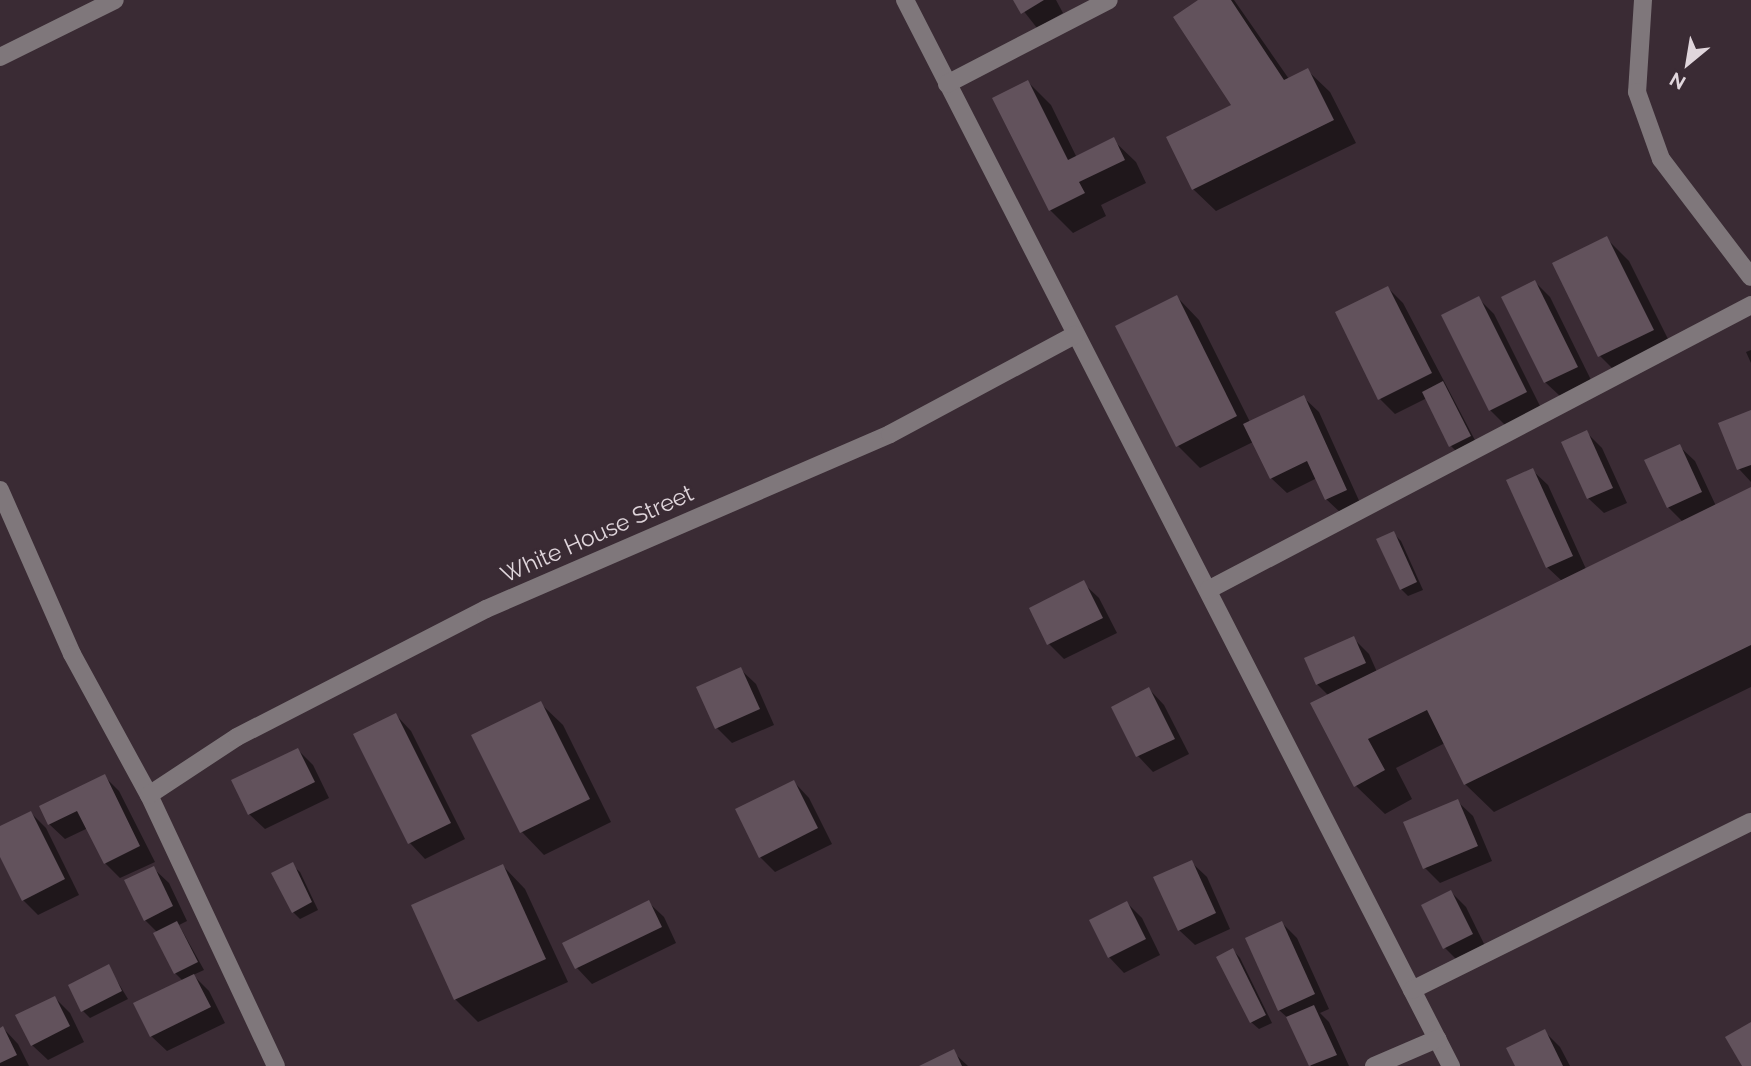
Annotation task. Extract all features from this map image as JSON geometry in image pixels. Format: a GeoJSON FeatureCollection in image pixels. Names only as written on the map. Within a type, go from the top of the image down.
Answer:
{"type":"FeatureCollection","features":[{"type":"Feature","properties":{"kind":"street"},"geometry":{"type":"LineString","coordinates":[[0,57],[115,0]]}},
{"type":"Feature","properties":{"kind":"street"},"geometry":{"type":"LineString","coordinates":[[905,0],[1451,1066]]}},
{"type":"Feature","properties":{"kind":"street"},"geometry":{"type":"LineString","coordinates":[[947,84],[1109,0]]}},
{"type":"Feature","properties":{"kind":"street"},"geometry":{"type":"LineString","coordinates":[[1643,0],[1637,92],[1661,159],[1751,277]]}},
{"type":"Feature","properties":{"kind":"street"},"geometry":{"type":"LineString","coordinates":[[1208,590],[1751,305]]}},
{"type":"Feature","properties":{"kind":"street","name":"White House Street"},"geometry":{"type":"LineString","coordinates":[[149,795],[237,737],[486,609],[890,434],[1075,335]]}},
{"type":"Feature","properties":{"kind":"street"},"geometry":{"type":"LineString","coordinates":[[0,491],[72,654],[149,795],[276,1066]]}},
{"type":"Feature","properties":{"kind":"street"},"geometry":{"type":"LineString","coordinates":[[1412,990],[1751,822]]}},
{"type":"Feature","properties":{"kind":"street"},"geometry":{"type":"LineString","coordinates":[[1374,1066],[1437,1040]]}},
{"type":"Feature","properties":{"kind":"building"},"geometry":{"type":"Polygon","coordinates":[[[1013,0],[1044,0],[1021,14],[1013,0]]]}},
{"type":"Feature","properties":{"kind":"building"},"geometry":{"type":"Polygon","coordinates":[[[1198,0],[1231,0],[1284,80],[1308,68],[1334,120],[1192,190],[1166,137],[1231,105],[1173,17],[1198,0]]]}},
{"type":"Feature","properties":{"kind":"building"},"geometry":{"type":"Polygon","coordinates":[[[1028,80],[1068,160],[1114,137],[1125,160],[1079,182],[1085,193],[1049,211],[992,98],[1028,80]]]}},
{"type":"Feature","properties":{"kind":"building"},"geometry":{"type":"Polygon","coordinates":[[[1607,236],[1654,330],[1598,357],[1552,263],[1607,236]]]}},
{"type":"Feature","properties":{"kind":"building"},"geometry":{"type":"Polygon","coordinates":[[[1535,280],[1578,367],[1544,383],[1501,297],[1535,280]]]}},
{"type":"Feature","properties":{"kind":"building"},"geometry":{"type":"Polygon","coordinates":[[[1388,286],[1432,373],[1378,400],[1335,312],[1388,286]]]}},
{"type":"Feature","properties":{"kind":"building"},"geometry":{"type":"Polygon","coordinates":[[[1177,295],[1237,416],[1176,447],[1115,326],[1177,295]]]}},
{"type":"Feature","properties":{"kind":"building"},"geometry":{"type":"Polygon","coordinates":[[[1479,296],[1527,392],[1489,411],[1441,315],[1479,296]]]}},
{"type":"Feature","properties":{"kind":"building"},"geometry":{"type":"Polygon","coordinates":[[[1443,381],[1471,436],[1449,447],[1422,392],[1443,381]]]}},
{"type":"Feature","properties":{"kind":"building"},"geometry":{"type":"Polygon","coordinates":[[[1304,395],[1347,490],[1325,500],[1307,461],[1270,479],[1243,424],[1304,395]]]}},
{"type":"Feature","properties":{"kind":"building"},"geometry":{"type":"Polygon","coordinates":[[[1751,410],[1751,465],[1737,470],[1718,423],[1751,410]]]}},
{"type":"Feature","properties":{"kind":"building"},"geometry":{"type":"Polygon","coordinates":[[[1587,430],[1613,488],[1587,499],[1561,442],[1587,430]]]}},
{"type":"Feature","properties":{"kind":"building"},"geometry":{"type":"Polygon","coordinates":[[[1680,444],[1702,492],[1667,508],[1644,460],[1680,444]]]}},
{"type":"Feature","properties":{"kind":"building"},"geometry":{"type":"Polygon","coordinates":[[[1533,468],[1573,556],[1546,568],[1506,480],[1533,468]]]}},
{"type":"Feature","properties":{"kind":"building"},"geometry":{"type":"Polygon","coordinates":[[[1751,487],[1751,645],[1464,785],[1427,710],[1368,739],[1385,770],[1354,787],[1310,703],[1751,487]]]}},
{"type":"Feature","properties":{"kind":"building"},"geometry":{"type":"Polygon","coordinates":[[[1394,531],[1417,582],[1400,590],[1376,539],[1394,531]]]}},
{"type":"Feature","properties":{"kind":"building"},"geometry":{"type":"Polygon","coordinates":[[[1084,580],[1103,618],[1047,645],[1029,608],[1084,580]]]}},
{"type":"Feature","properties":{"kind":"building"},"geometry":{"type":"Polygon","coordinates":[[[1354,636],[1366,663],[1316,685],[1304,658],[1354,636]]]}},
{"type":"Feature","properties":{"kind":"building"},"geometry":{"type":"Polygon","coordinates":[[[741,667],[760,709],[715,729],[696,687],[741,667]]]}},
{"type":"Feature","properties":{"kind":"building"},"geometry":{"type":"Polygon","coordinates":[[[1149,687],[1175,739],[1136,757],[1111,707],[1149,687]]]}},
{"type":"Feature","properties":{"kind":"building"},"geometry":{"type":"Polygon","coordinates":[[[541,701],[590,799],[520,833],[471,735],[541,701]]]}},
{"type":"Feature","properties":{"kind":"building"},"geometry":{"type":"Polygon","coordinates":[[[396,713],[451,823],[408,844],[353,734],[396,713]]]}},
{"type":"Feature","properties":{"kind":"building"},"geometry":{"type":"Polygon","coordinates":[[[298,748],[315,782],[248,815],[231,780],[298,748]]]}},
{"type":"Feature","properties":{"kind":"building"},"geometry":{"type":"Polygon","coordinates":[[[105,774],[140,846],[104,864],[77,811],[48,825],[39,806],[105,774]]]}},
{"type":"Feature","properties":{"kind":"building"},"geometry":{"type":"Polygon","coordinates":[[[794,780],[818,828],[759,858],[735,809],[794,780]]]}},
{"type":"Feature","properties":{"kind":"building"},"geometry":{"type":"Polygon","coordinates":[[[1458,799],[1478,846],[1423,869],[1403,822],[1458,799]]]}},
{"type":"Feature","properties":{"kind":"building"},"geometry":{"type":"Polygon","coordinates":[[[31,811],[65,879],[22,901],[0,857],[0,826],[31,811]]]}},
{"type":"Feature","properties":{"kind":"building"},"geometry":{"type":"Polygon","coordinates":[[[1192,860],[1216,913],[1178,931],[1153,877],[1192,860]]]}},
{"type":"Feature","properties":{"kind":"building"},"geometry":{"type":"Polygon","coordinates":[[[293,862],[312,902],[292,913],[271,873],[293,862]]]}},
{"type":"Feature","properties":{"kind":"building"},"geometry":{"type":"Polygon","coordinates":[[[503,864],[546,959],[454,1000],[411,905],[503,864]]]}},
{"type":"Feature","properties":{"kind":"building"},"geometry":{"type":"Polygon","coordinates":[[[154,866],[173,906],[144,921],[124,880],[154,866]]]}},
{"type":"Feature","properties":{"kind":"building"},"geometry":{"type":"Polygon","coordinates":[[[1451,890],[1473,934],[1443,949],[1421,905],[1451,890]]]}},
{"type":"Feature","properties":{"kind":"building"},"geometry":{"type":"Polygon","coordinates":[[[649,900],[662,927],[575,969],[562,943],[649,900]]]}},
{"type":"Feature","properties":{"kind":"building"},"geometry":{"type":"Polygon","coordinates":[[[1127,901],[1146,939],[1108,958],[1089,920],[1127,901]]]}},
{"type":"Feature","properties":{"kind":"building"},"geometry":{"type":"Polygon","coordinates":[[[177,921],[198,962],[174,974],[153,933],[177,921]]]}},
{"type":"Feature","properties":{"kind":"building"},"geometry":{"type":"Polygon","coordinates":[[[1282,921],[1315,994],[1278,1011],[1245,938],[1282,921]]]}},
{"type":"Feature","properties":{"kind":"building"},"geometry":{"type":"Polygon","coordinates":[[[1233,948],[1266,1015],[1250,1023],[1216,957],[1233,948]]]}},
{"type":"Feature","properties":{"kind":"building"},"geometry":{"type":"Polygon","coordinates":[[[109,964],[122,991],[81,1012],[68,985],[109,964]]]}},
{"type":"Feature","properties":{"kind":"building"},"geometry":{"type":"Polygon","coordinates":[[[194,974],[211,1007],[150,1037],[133,1003],[194,974]]]}},
{"type":"Feature","properties":{"kind":"building"},"geometry":{"type":"Polygon","coordinates":[[[55,996],[70,1026],[31,1046],[15,1015],[55,996]]]}},
{"type":"Feature","properties":{"kind":"building"},"geometry":{"type":"Polygon","coordinates":[[[1314,1005],[1337,1055],[1309,1066],[1286,1017],[1314,1005]]]}},
{"type":"Feature","properties":{"kind":"building"},"geometry":{"type":"Polygon","coordinates":[[[1751,1022],[1751,1066],[1742,1066],[1725,1037],[1751,1022]]]}},
{"type":"Feature","properties":{"kind":"building"},"geometry":{"type":"Polygon","coordinates":[[[3,1026],[17,1055],[0,1063],[0,1028],[3,1026]]]}},
{"type":"Feature","properties":{"kind":"building"},"geometry":{"type":"Polygon","coordinates":[[[1545,1029],[1563,1066],[1515,1066],[1506,1048],[1545,1029]]]}},
{"type":"Feature","properties":{"kind":"building"},"geometry":{"type":"Polygon","coordinates":[[[954,1049],[962,1066],[919,1066],[954,1049]]]}}]}
